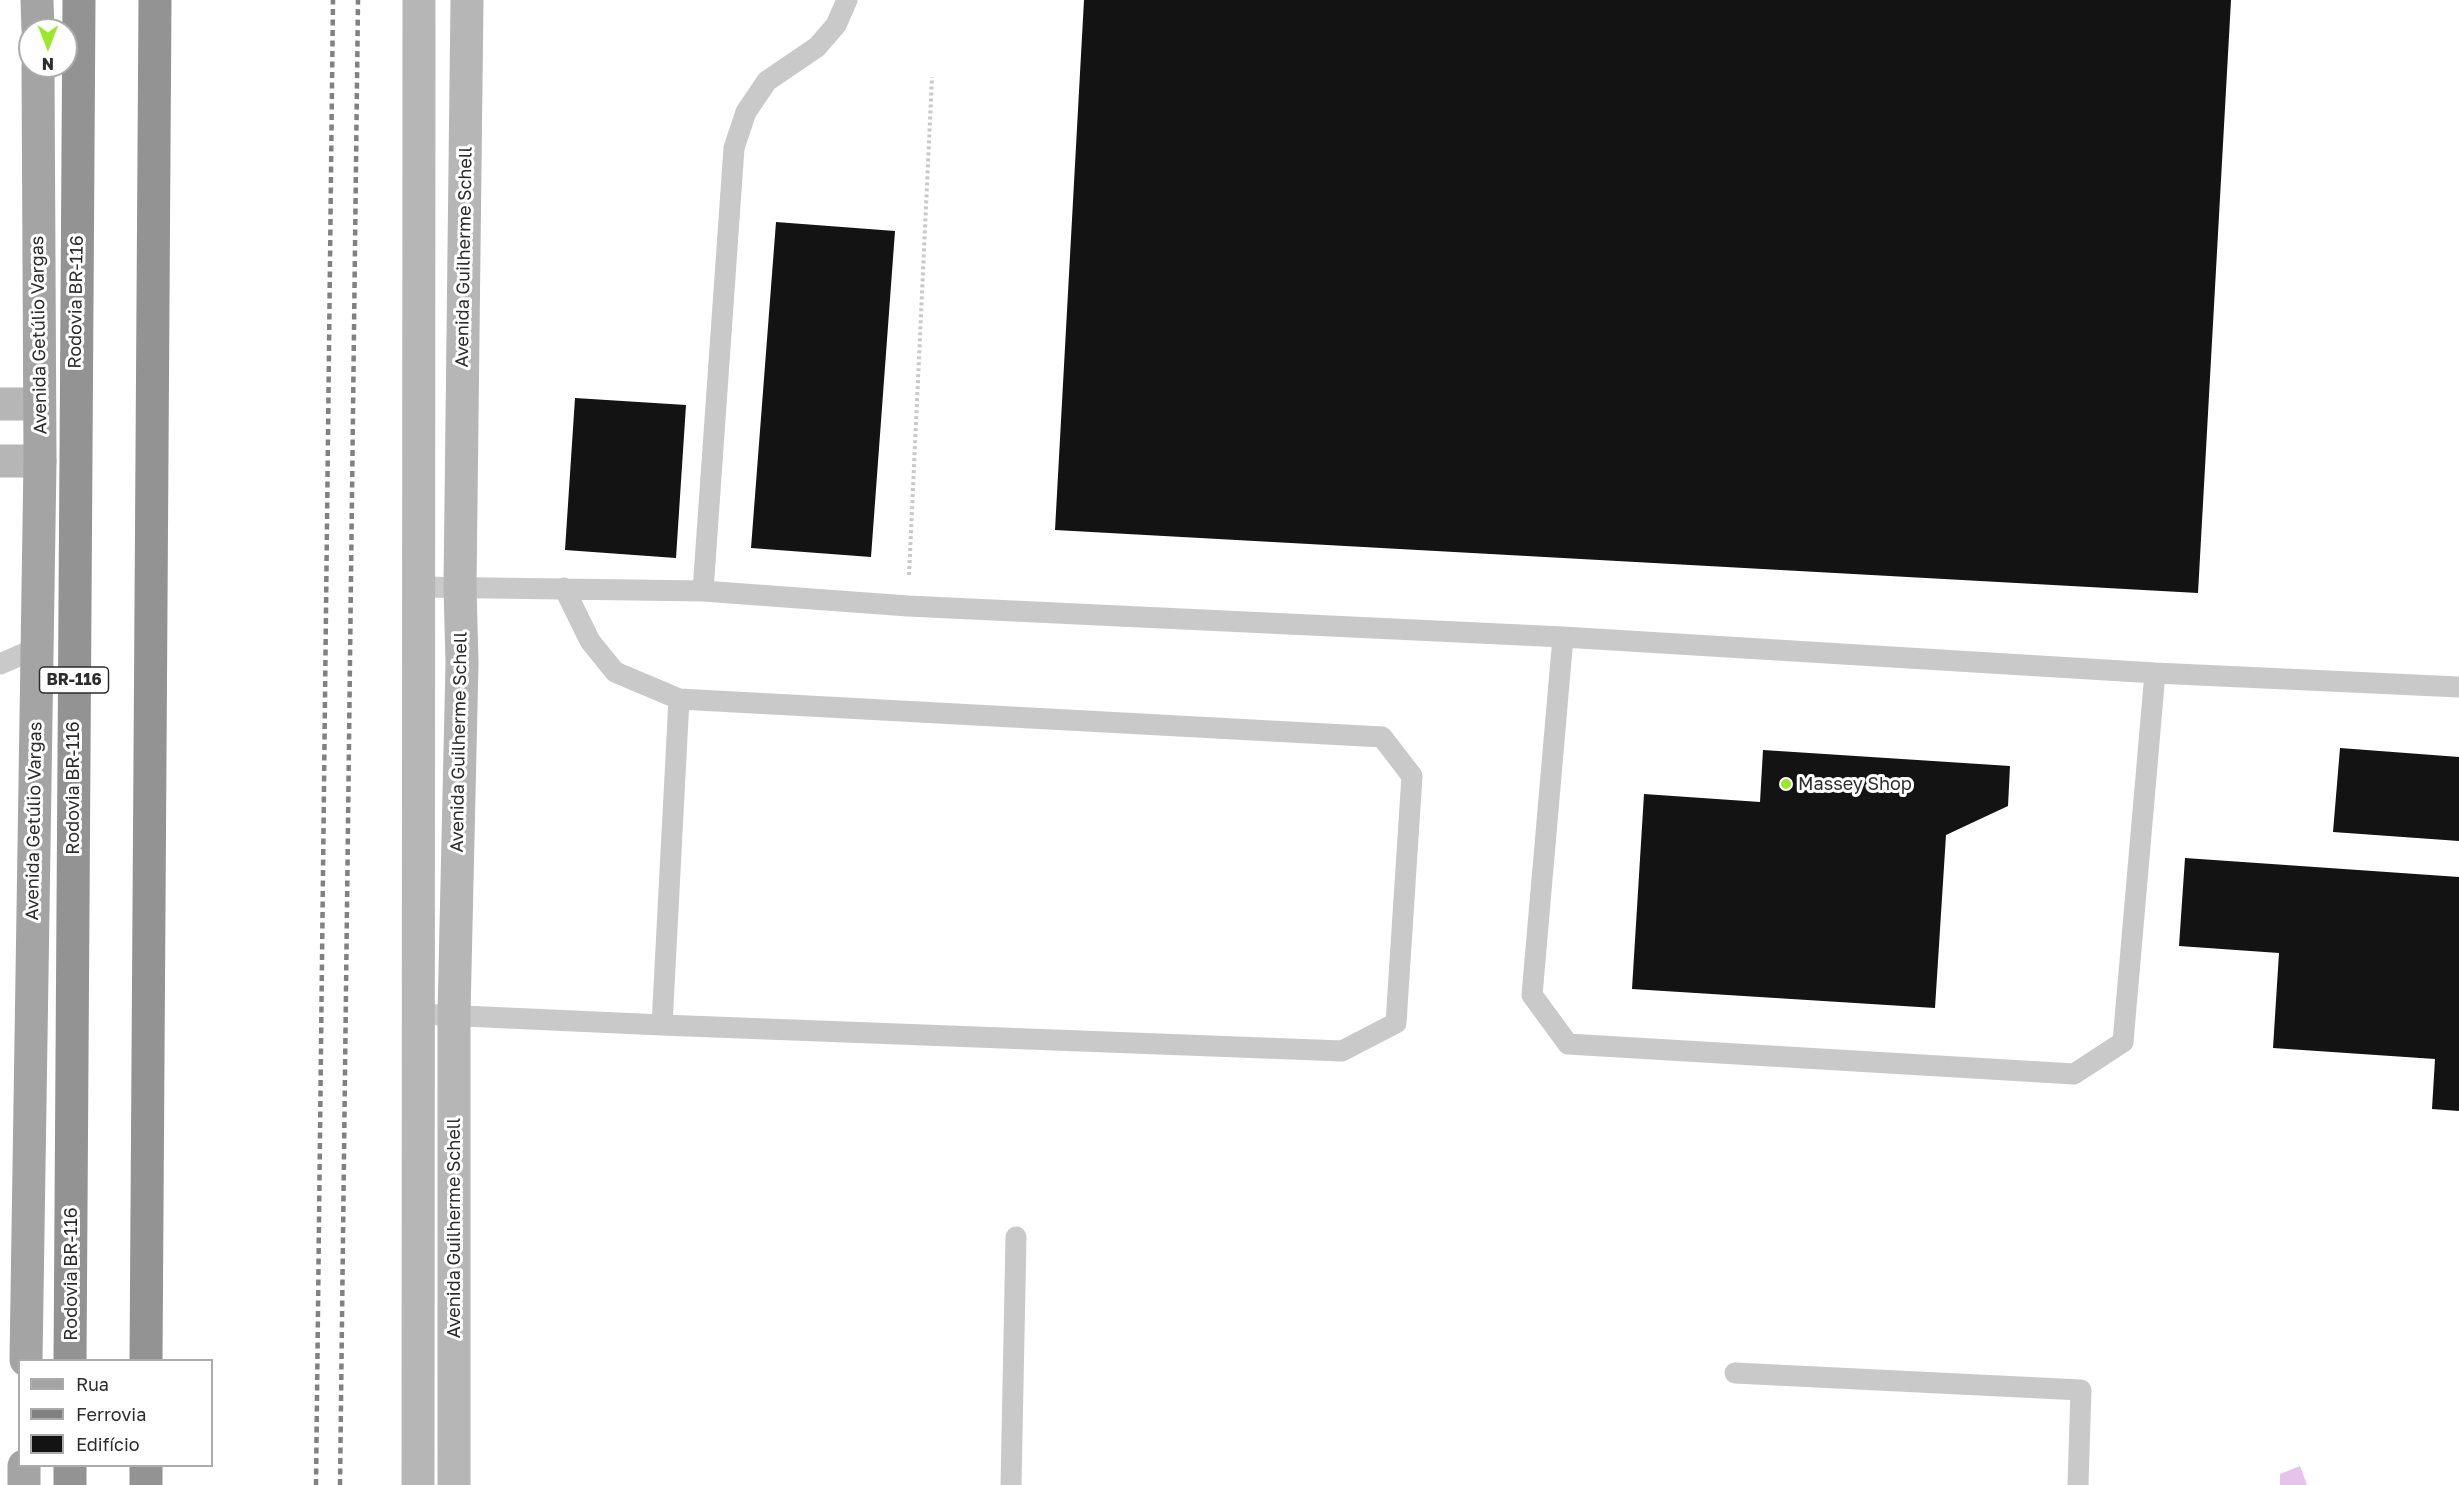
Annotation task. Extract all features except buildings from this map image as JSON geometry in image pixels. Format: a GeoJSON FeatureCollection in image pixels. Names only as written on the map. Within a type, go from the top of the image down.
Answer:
{"type":"FeatureCollection","features":[{"type":"Feature","properties":{"kind":"highway","name":"Rodovia BR-116"},"geometry":{"type":"LineString","coordinates":[[70,1359],[79,0]]}},
{"type":"Feature","properties":{"kind":"highway"},"geometry":{"type":"LineString","coordinates":[[146,1359],[155,0]]}},
{"type":"Feature","properties":{"kind":"highway"},"geometry":{"type":"LineString","coordinates":[[70,1467],[70,1485]]}},
{"type":"Feature","properties":{"kind":"highway"},"geometry":{"type":"LineString","coordinates":[[146,1467],[146,1485]]}},
{"type":"Feature","properties":{"kind":"main road"},"geometry":{"type":"LineString","coordinates":[[38,0],[38,18]]}},
{"type":"Feature","properties":{"kind":"main road","name":"Avenida Guilherme Schell"},"geometry":{"type":"LineString","coordinates":[[418,1485],[419,0]]}},
{"type":"Feature","properties":{"kind":"main road","name":"Avenida Guilherme Schell"},"geometry":{"type":"LineString","coordinates":[[454,1485],[454,1014],[462,663],[460,586],[467,0]]}},
{"type":"Feature","properties":{"kind":"main road","name":"Avenida Getúlio Vargas"},"geometry":{"type":"LineString","coordinates":[[26,1359],[40,461],[38,78]]}},
{"type":"Feature","properties":{"kind":"main road"},"geometry":{"type":"LineString","coordinates":[[0,404],[38,404]]}},
{"type":"Feature","properties":{"kind":"main road"},"geometry":{"type":"LineString","coordinates":[[0,461],[40,461]]}},
{"type":"Feature","properties":{"kind":"main road"},"geometry":{"type":"LineString","coordinates":[[24,1467],[24,1485]]}},
{"type":"Feature","properties":{"kind":"lane"},"geometry":{"type":"LineString","coordinates":[[702,591],[734,148],[746,112],[767,81],[817,47],[836,25],[847,0]]}},
{"type":"Feature","properties":{"kind":"lane"},"geometry":{"type":"LineString","coordinates":[[420,587],[702,591],[908,606],[1563,637],[2155,673],[2459,687]]}},
{"type":"Feature","properties":{"kind":"lane"},"geometry":{"type":"LineString","coordinates":[[419,1014],[1342,1052],[1396,1023],[1412,776],[1382,737],[679,699],[615,672],[590,641],[564,588]]}},
{"type":"Feature","properties":{"kind":"lane"},"geometry":{"type":"LineString","coordinates":[[1563,637],[1532,995],[1568,1044],[2074,1074],[2123,1042],[2155,673]]}},
{"type":"Feature","properties":{"kind":"lane"},"geometry":{"type":"LineString","coordinates":[[0,664],[37,648]]}},
{"type":"Feature","properties":{"kind":"lane"},"geometry":{"type":"LineString","coordinates":[[662,1025],[679,699]]}},
{"type":"Feature","properties":{"kind":"lane"},"geometry":{"type":"LineString","coordinates":[[1011,1485],[1016,1237]]}},
{"type":"Feature","properties":{"kind":"lane"},"geometry":{"type":"LineString","coordinates":[[1735,1372],[2081,1390],[2078,1485]]}},
{"type":"Feature","properties":{"kind":"path"},"geometry":{"type":"LineString","coordinates":[[908,606],[932,77]]}},
{"type":"Feature","properties":{"kind":"shaded area"},"geometry":{"type":"Polygon","coordinates":[[[2300,1466],[2307,1485],[2280,1485],[2280,1474],[2300,1466]]]}},
{"type":"Feature","properties":{"kind":"railway"},"geometry":{"type":"LineString","coordinates":[[316,1485],[333,0]]}},
{"type":"Feature","properties":{"kind":"railway"},"geometry":{"type":"LineString","coordinates":[[340,1485],[358,0]]}},
{"type":"Feature","properties":{"kind":"place","name":"Massey Shop"},"geometry":{"type":"Point","coordinates":[1786,784]}}]}
